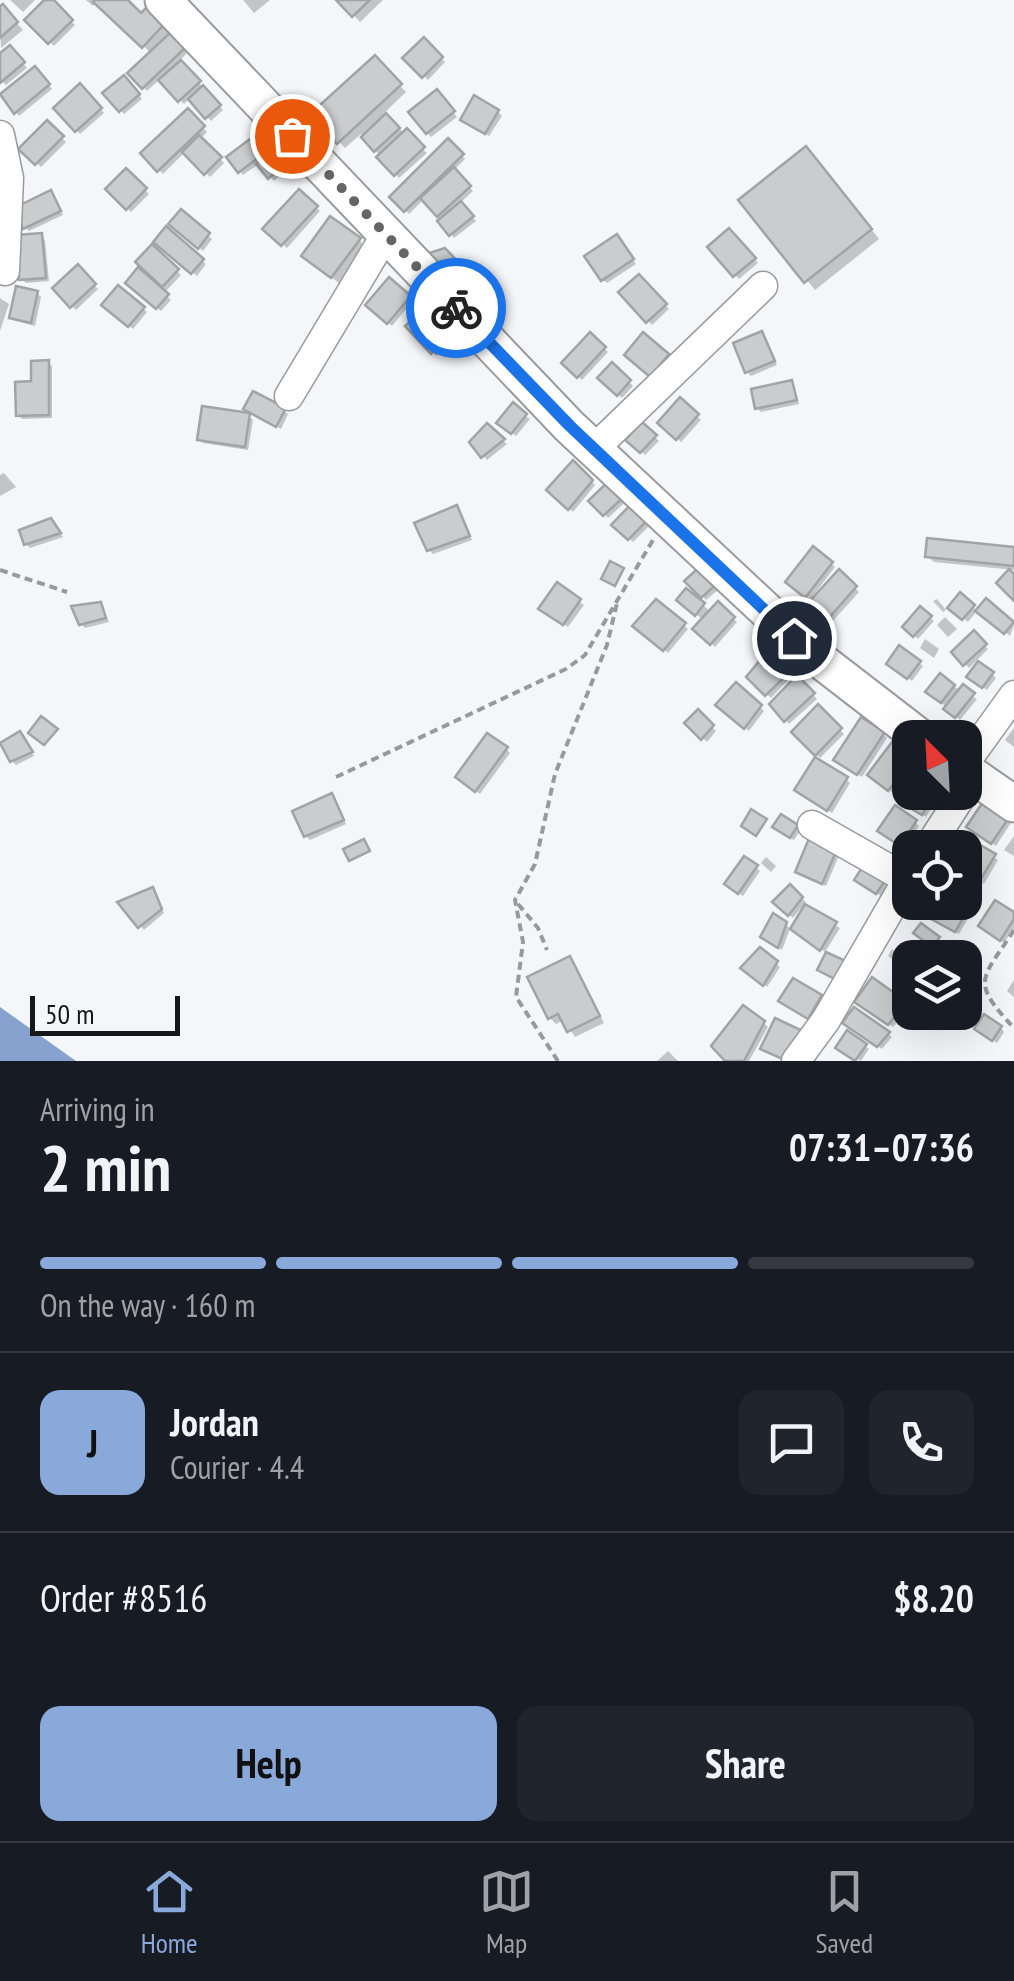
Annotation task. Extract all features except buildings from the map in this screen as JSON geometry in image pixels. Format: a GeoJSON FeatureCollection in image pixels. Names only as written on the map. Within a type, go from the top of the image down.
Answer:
{"type":"FeatureCollection","features":[{"type":"Feature","properties":{"kind":"main road"},"geometry":{"type":"LineString","coordinates":[[163,0],[594,450],[816,658],[897,720]]}},
{"type":"Feature","properties":{"kind":"main road"},"geometry":{"type":"LineString","coordinates":[[982,786],[1014,804]]}},
{"type":"Feature","properties":{"kind":"street"},"geometry":{"type":"LineString","coordinates":[[0,135],[9,178],[6,271]]}},
{"type":"Feature","properties":{"kind":"street"},"geometry":{"type":"LineString","coordinates":[[289,396],[386,234]]}},
{"type":"Feature","properties":{"kind":"street"},"geometry":{"type":"LineString","coordinates":[[594,450],[763,286]]}},
{"type":"Feature","properties":{"kind":"street"},"geometry":{"type":"LineString","coordinates":[[982,751],[1014,694]]}},
{"type":"Feature","properties":{"kind":"street"},"geometry":{"type":"LineString","coordinates":[[812,826],[892,868]]}},
{"type":"Feature","properties":{"kind":"street"},"geometry":{"type":"LineString","coordinates":[[796,1061],[826,1020],[892,905]]}},
{"type":"Feature","properties":{"kind":"path"},"geometry":{"type":"LineString","coordinates":[[336,777],[566,669],[584,655],[666,520]]}},
{"type":"Feature","properties":{"kind":"path"},"geometry":{"type":"LineString","coordinates":[[0,570],[67,592]]}},
{"type":"Feature","properties":{"kind":"path"},"geometry":{"type":"LineString","coordinates":[[558,1061],[516,997],[522,942],[515,900],[535,864],[555,774],[607,645],[618,599]]}},
{"type":"Feature","properties":{"kind":"path"},"geometry":{"type":"LineString","coordinates":[[515,900],[538,928],[547,950]]}},
{"type":"Feature","properties":{"kind":"path"},"geometry":{"type":"LineString","coordinates":[[1014,930],[984,976],[983,989],[1014,1028]]}},
{"type":"Feature","properties":{"kind":"water"},"geometry":{"type":"Polygon","coordinates":[[[0,1007],[76,1061],[0,1061],[0,1007]]]}},
{"type":"Feature","properties":{"kind":"way so far"},"geometry":{"type":"LineString","coordinates":[[292,136],[456,308]]}},
{"type":"Feature","properties":{"kind":"route"},"geometry":{"type":"LineString","coordinates":[[456,308],[570,426],[794,638]]}}]}
